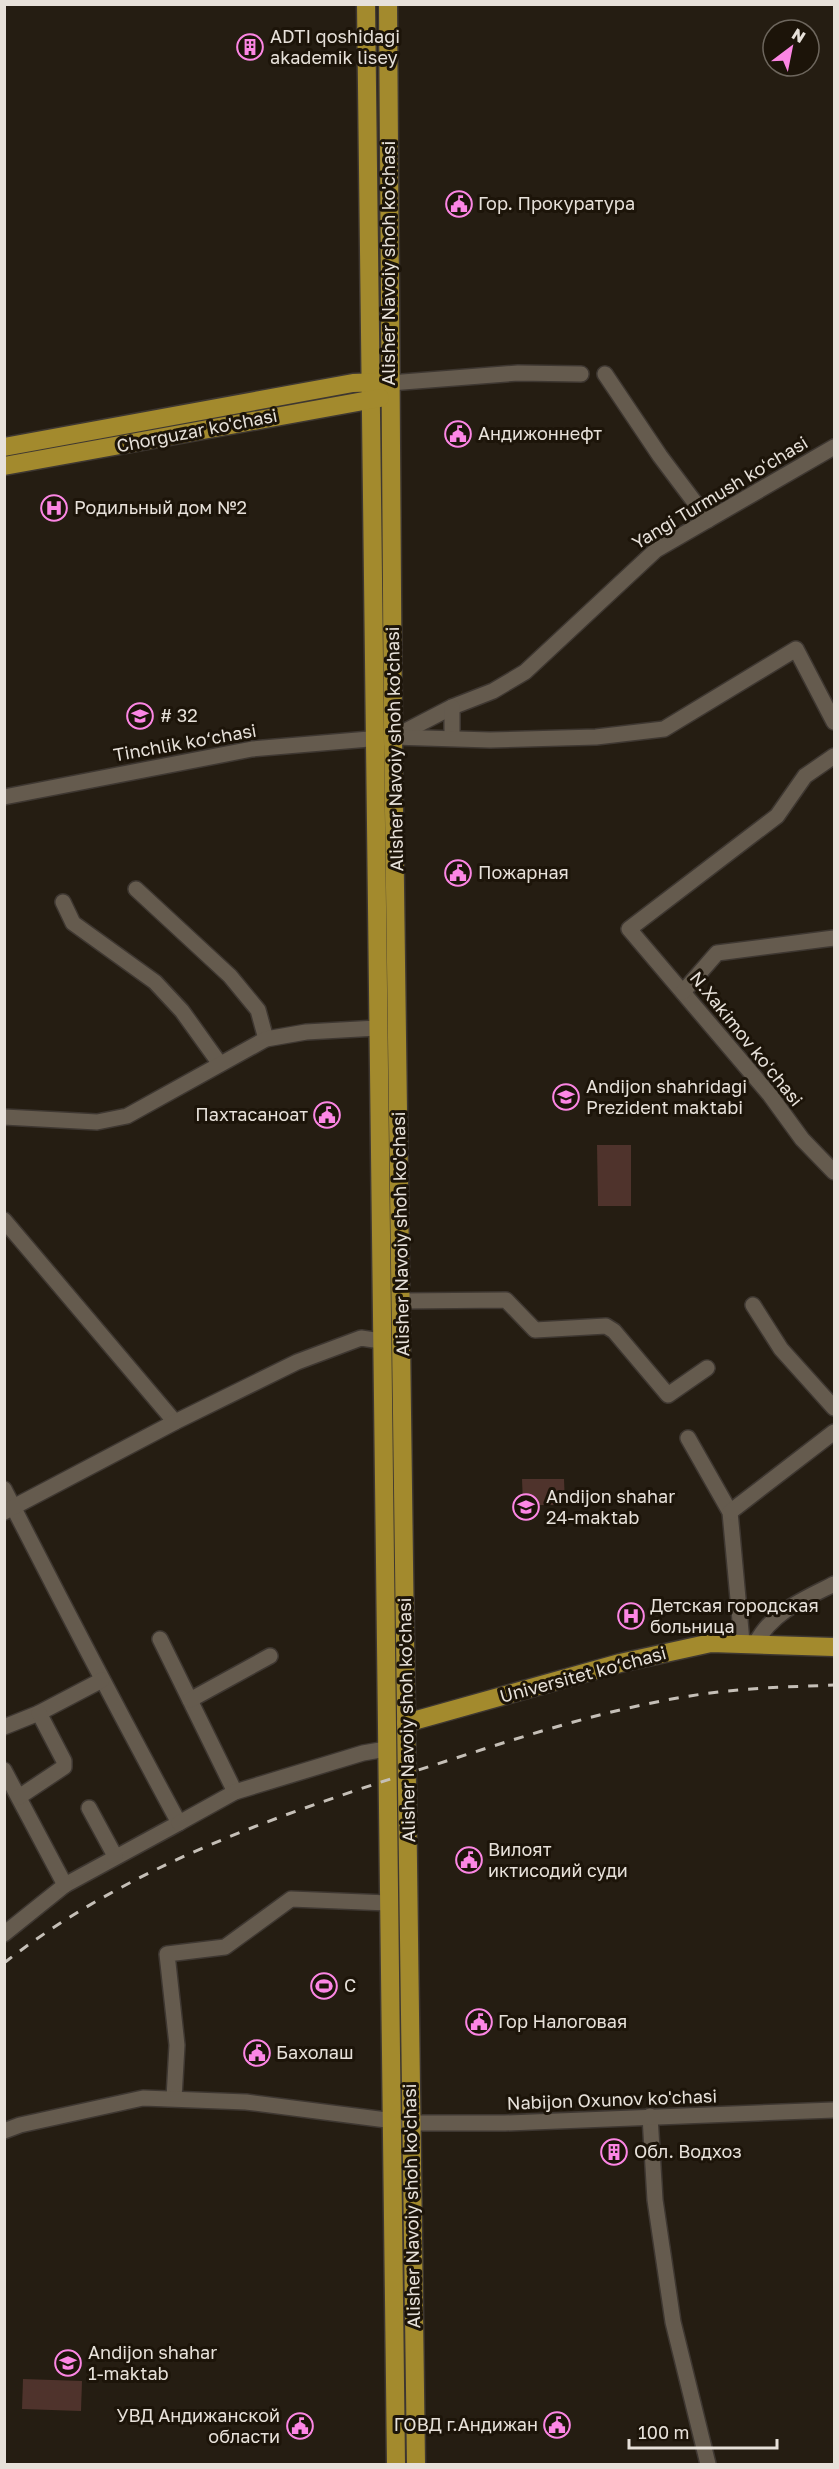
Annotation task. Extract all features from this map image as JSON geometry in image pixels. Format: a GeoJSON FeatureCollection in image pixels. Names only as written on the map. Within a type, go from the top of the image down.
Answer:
{"type":"FeatureCollection","features":[{"type":"Feature","properties":{"kind":"main road","name":"Alisher Navoiy shoh ko'chasi"},"geometry":{"type":"LineString","coordinates":[[366,4],[382,1478],[396,2464]]}},
{"type":"Feature","properties":{"kind":"main road","name":"Alisher Navoiy shoh ko'chasi"},"geometry":{"type":"LineString","coordinates":[[388,4],[393,737],[397,856],[404,1340],[410,2123],[416,2464]]}},
{"type":"Feature","properties":{"kind":"main road","name":"Chorguzar ko'chasi"},"geometry":{"type":"LineString","coordinates":[[4,466],[370,390]]}},
{"type":"Feature","properties":{"kind":"main road","name":"Chorguzar ko'chasi"},"geometry":{"type":"LineString","coordinates":[[4,447],[370,390],[390,391]]}},
{"type":"Feature","properties":{"kind":"main road"},"geometry":{"type":"LineString","coordinates":[[375,857],[397,856]]}},
{"type":"Feature","properties":{"kind":"main road"},"geometry":{"type":"LineString","coordinates":[[376,888],[397,888]]}},
{"type":"Feature","properties":{"kind":"main road"},"geometry":{"type":"LineString","coordinates":[[378,1105],[399,1105]]}},
{"type":"Feature","properties":{"kind":"main road"},"geometry":{"type":"LineString","coordinates":[[381,1341],[404,1340]]}},
{"type":"Feature","properties":{"kind":"main road"},"geometry":{"type":"LineString","coordinates":[[382,1478],[405,1479]]}},
{"type":"Feature","properties":{"kind":"main road","name":"Universitet kо‘chasi"},"geometry":{"type":"LineString","coordinates":[[406,1723],[620,1663],[711,1642],[834,1647]]}},
{"type":"Feature","properties":{"kind":"street"},"geometry":{"type":"LineString","coordinates":[[390,391],[518,373],[581,374]]}},
{"type":"Feature","properties":{"kind":"street"},"geometry":{"type":"LineString","coordinates":[[605,374],[660,456],[708,520]]}},
{"type":"Feature","properties":{"kind":"street","name":"Yangi Turmush koʻchasi"},"geometry":{"type":"LineString","coordinates":[[393,737],[452,707],[493,691],[525,672],[641,561],[834,447]]}},
{"type":"Feature","properties":{"kind":"street","name":"Tinchlik kо‘chasi"},"geometry":{"type":"LineString","coordinates":[[4,797],[252,749],[393,737],[490,740],[596,737],[664,729],[796,649],[834,722]]}},
{"type":"Feature","properties":{"kind":"street"},"geometry":{"type":"LineString","coordinates":[[452,707],[452,738]]}},
{"type":"Feature","properties":{"kind":"street","name":"N.Xakimov koʻchasi"},"geometry":{"type":"LineString","coordinates":[[834,756],[805,776],[777,816],[629,929],[770,1095],[802,1139],[834,1172]]}},
{"type":"Feature","properties":{"kind":"street"},"geometry":{"type":"LineString","coordinates":[[136,890],[230,975],[258,1010],[266,1039]]}},
{"type":"Feature","properties":{"kind":"street"},"geometry":{"type":"LineString","coordinates":[[63,902],[73,923],[155,982],[182,1011],[220,1065]]}},
{"type":"Feature","properties":{"kind":"street"},"geometry":{"type":"LineString","coordinates":[[683,992],[717,952],[834,938]]}},
{"type":"Feature","properties":{"kind":"street"},"geometry":{"type":"LineString","coordinates":[[4,1117],[97,1122],[127,1116],[266,1039],[306,1032],[377,1028]]}},
{"type":"Feature","properties":{"kind":"street"},"geometry":{"type":"LineString","coordinates":[[4,1220],[175,1422]]}},
{"type":"Feature","properties":{"kind":"street"},"geometry":{"type":"LineString","coordinates":[[403,1301],[506,1300],[536,1330],[606,1326],[614,1331],[668,1395],[706,1368]]}},
{"type":"Feature","properties":{"kind":"street"},"geometry":{"type":"LineString","coordinates":[[753,1305],[781,1349],[834,1408]]}},
{"type":"Feature","properties":{"kind":"street"},"geometry":{"type":"LineString","coordinates":[[9,1510],[175,1422],[297,1362],[361,1338],[381,1341]]}},
{"type":"Feature","properties":{"kind":"street"},"geometry":{"type":"LineString","coordinates":[[730,1512],[834,1435]]}},
{"type":"Feature","properties":{"kind":"street"},"geometry":{"type":"LineString","coordinates":[[688,1438],[730,1512],[749,1642]]}},
{"type":"Feature","properties":{"kind":"street"},"geometry":{"type":"LineString","coordinates":[[4,1489],[9,1510],[63,1599],[102,1680],[179,1822]]}},
{"type":"Feature","properties":{"kind":"street"},"geometry":{"type":"LineString","coordinates":[[749,1642],[779,1614],[834,1584]]}},
{"type":"Feature","properties":{"kind":"street"},"geometry":{"type":"LineString","coordinates":[[160,1639],[235,1792]]}},
{"type":"Feature","properties":{"kind":"street"},"geometry":{"type":"LineString","coordinates":[[190,1700],[270,1656]]}},
{"type":"Feature","properties":{"kind":"street"},"geometry":{"type":"LineString","coordinates":[[4,1727],[39,1713],[102,1680]]}},
{"type":"Feature","properties":{"kind":"street"},"geometry":{"type":"LineString","coordinates":[[19,1797],[64,1767],[64,1761],[39,1713]]}},
{"type":"Feature","properties":{"kind":"street"},"geometry":{"type":"LineString","coordinates":[[4,1934],[65,1886],[115,1856],[235,1792],[363,1753],[386,1749]]}},
{"type":"Feature","properties":{"kind":"street"},"geometry":{"type":"LineString","coordinates":[[4,1770],[65,1886]]}},
{"type":"Feature","properties":{"kind":"street"},"geometry":{"type":"LineString","coordinates":[[89,1808],[115,1856]]}},
{"type":"Feature","properties":{"kind":"street"},"geometry":{"type":"LineString","coordinates":[[174,2098],[177,2045],[167,1954],[225,1947],[291,1899],[388,1903]]}},
{"type":"Feature","properties":{"kind":"street","name":"Nabijon Oxunov ko'chasi"},"geometry":{"type":"LineString","coordinates":[[4,2131],[40,2120],[143,2098],[246,2102],[410,2123],[505,2123],[650,2116],[734,2116],[834,2110]]}},
{"type":"Feature","properties":{"kind":"street"},"geometry":{"type":"LineString","coordinates":[[650,2116],[655,2200],[673,2322],[708,2464]]}},
{"type":"Feature","properties":{"kind":"shaded area"},"geometry":{"type":"Polygon","coordinates":[[[597,1145],[631,1145],[631,1206],[598,1206],[597,1145]]]}},
{"type":"Feature","properties":{"kind":"shaded area"},"geometry":{"type":"Polygon","coordinates":[[[522,1479],[564,1479],[565,1505],[523,1505],[522,1479]]]}},
{"type":"Feature","properties":{"kind":"shaded area"},"geometry":{"type":"Polygon","coordinates":[[[23,2379],[82,2381],[81,2411],[22,2409],[23,2379]]]}},
{"type":"Feature","properties":{"kind":"railway"},"geometry":{"type":"LineString","coordinates":[[4,1963],[50,1930],[98,1900],[148,1874],[198,1850],[302,1809],[548,1729],[619,1710],[726,1691],[834,1685]]}},
{"type":"Feature","properties":{"kind":"place","name":"ADTI qoshidagi akademik lisey"},"geometry":{"type":"Point","coordinates":[250,47]}},
{"type":"Feature","properties":{"kind":"place","name":"Гор. Прокуратура"},"geometry":{"type":"Point","coordinates":[459,204]}},
{"type":"Feature","properties":{"kind":"place","name":"Андижоннефт"},"geometry":{"type":"Point","coordinates":[458,434]}},
{"type":"Feature","properties":{"kind":"place","name":"Родильный дом №2"},"geometry":{"type":"Point","coordinates":[54,508]}},
{"type":"Feature","properties":{"kind":"place","name":"# 32"},"geometry":{"type":"Point","coordinates":[140,716]}},
{"type":"Feature","properties":{"kind":"place","name":"Пожарная"},"geometry":{"type":"Point","coordinates":[458,873]}},
{"type":"Feature","properties":{"kind":"place","name":"Andijon shahridagi Prezident maktabi"},"geometry":{"type":"Point","coordinates":[566,1097]}},
{"type":"Feature","properties":{"kind":"place","name":"Пахтасаноат"},"geometry":{"type":"Point","coordinates":[327,1115]}},
{"type":"Feature","properties":{"kind":"place","name":"Andijon shahar 24-maktab"},"geometry":{"type":"Point","coordinates":[526,1507]}},
{"type":"Feature","properties":{"kind":"place","name":"Детская городская больница"},"geometry":{"type":"Point","coordinates":[631,1616]}},
{"type":"Feature","properties":{"kind":"place","name":"Вилоят иктисодий суди"},"geometry":{"type":"Point","coordinates":[469,1860]}},
{"type":"Feature","properties":{"kind":"place","name":"С"},"geometry":{"type":"Point","coordinates":[324,1986]}},
{"type":"Feature","properties":{"kind":"place","name":"Гор Налоговая"},"geometry":{"type":"Point","coordinates":[479,2022]}},
{"type":"Feature","properties":{"kind":"place","name":"Бахолаш"},"geometry":{"type":"Point","coordinates":[257,2053]}},
{"type":"Feature","properties":{"kind":"place","name":"Обл. Водхоз"},"geometry":{"type":"Point","coordinates":[614,2152]}},
{"type":"Feature","properties":{"kind":"place","name":"Andijon shahar 1-maktab"},"geometry":{"type":"Point","coordinates":[68,2363]}},
{"type":"Feature","properties":{"kind":"place","name":"ГОВД г.Андижан"},"geometry":{"type":"Point","coordinates":[557,2425]}},
{"type":"Feature","properties":{"kind":"place","name":"УВД Андижанской области"},"geometry":{"type":"Point","coordinates":[300,2426]}}]}
